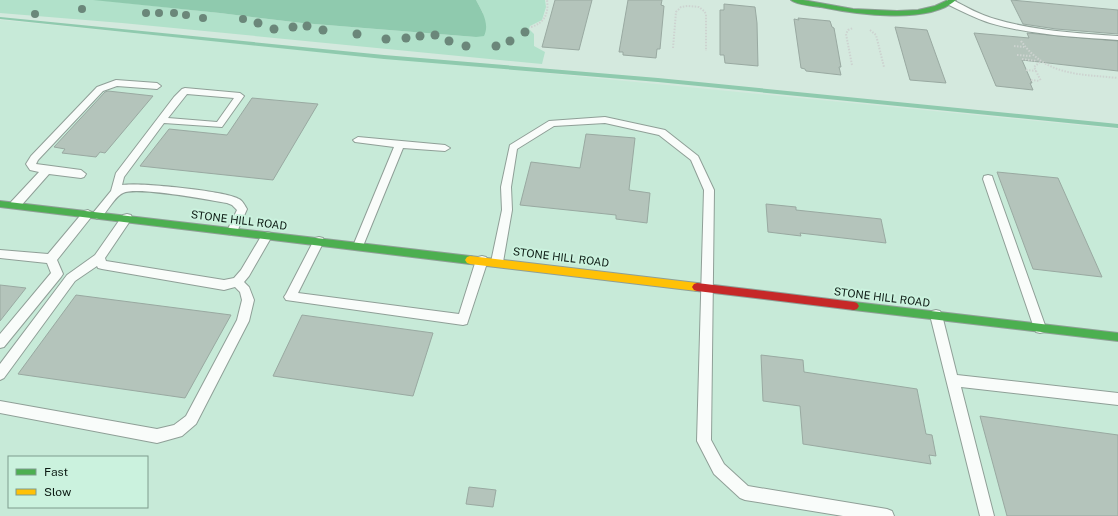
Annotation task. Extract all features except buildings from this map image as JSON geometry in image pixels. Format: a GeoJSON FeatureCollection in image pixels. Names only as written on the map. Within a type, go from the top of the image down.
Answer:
{"type":"FeatureCollection","features":[{"type":"Feature","properties":{"kind":"street"},"geometry":{"type":"LineString","coordinates":[[794,0],[845,10],[882,14],[916,12],[941,6],[951,1]]}},
{"type":"Feature","properties":{"kind":"street","name":"STONE HILL ROAD"},"geometry":{"type":"LineString","coordinates":[[0,204],[482,260],[1118,337]]}},
{"type":"Feature","properties":{"kind":"lane"},"geometry":{"type":"LineString","coordinates":[[951,1],[973,14],[992,21],[1047,31],[1118,38]]}},
{"type":"Feature","properties":{"kind":"lane"},"geometry":{"type":"LineString","coordinates":[[82,174],[33,168],[31,164],[34,158],[100,89],[116,83],[157,86]]}},
{"type":"Feature","properties":{"kind":"lane"},"geometry":{"type":"LineString","coordinates":[[119,190],[119,176],[161,120],[185,91],[240,96],[219,125],[161,120]]}},
{"type":"Feature","properties":{"kind":"lane"},"geometry":{"type":"LineString","coordinates":[[496,262],[506,210],[506,188],[513,147],[552,123],[605,120],[662,132],[695,158],[710,190],[704,441],[719,469],[745,493],[887,516]]}},
{"type":"Feature","properties":{"kind":"lane"},"geometry":{"type":"LineString","coordinates":[[358,140],[446,148]]}},
{"type":"Feature","properties":{"kind":"lane"},"geometry":{"type":"LineString","coordinates":[[358,246],[375,208],[400,144]]}},
{"type":"Feature","properties":{"kind":"lane"},"geometry":{"type":"LineString","coordinates":[[15,205],[47,170]]}},
{"type":"Feature","properties":{"kind":"lane"},"geometry":{"type":"LineString","coordinates":[[988,178],[1040,328]]}},
{"type":"Feature","properties":{"kind":"lane"},"geometry":{"type":"LineString","coordinates":[[51,259],[92,215],[119,190],[152,189],[229,199],[236,202],[242,210],[232,231]]}},
{"type":"Feature","properties":{"kind":"lane"},"geometry":{"type":"LineString","coordinates":[[0,374],[71,278],[99,258],[127,218]]}},
{"type":"Feature","properties":{"kind":"lane"},"geometry":{"type":"LineString","coordinates":[[99,258],[102,266],[224,285],[237,282],[245,273],[267,236]]}},
{"type":"Feature","properties":{"kind":"lane"},"geometry":{"type":"LineString","coordinates":[[319,241],[290,297],[463,320],[482,260]]}},
{"type":"Feature","properties":{"kind":"lane"},"geometry":{"type":"LineString","coordinates":[[0,254],[51,259]]}},
{"type":"Feature","properties":{"kind":"lane"},"geometry":{"type":"LineString","coordinates":[[0,343],[57,274],[51,259]]}},
{"type":"Feature","properties":{"kind":"lane"},"geometry":{"type":"LineString","coordinates":[[0,407],[157,436],[177,431],[191,420],[243,321],[248,300],[245,290],[237,282]]}},
{"type":"Feature","properties":{"kind":"lane"},"geometry":{"type":"LineString","coordinates":[[936,315],[987,516]]}},
{"type":"Feature","properties":{"kind":"lane"},"geometry":{"type":"LineString","coordinates":[[953,380],[1118,399]]}},
{"type":"Feature","properties":{"kind":"path"},"geometry":{"type":"LineString","coordinates":[[531,27],[540,24],[544,20],[548,5],[547,0]]}},
{"type":"Feature","properties":{"kind":"path"},"geometry":{"type":"LineString","coordinates":[[674,48],[676,12],[681,6],[691,5],[700,8],[706,14],[706,51]]}},
{"type":"Feature","properties":{"kind":"path"},"geometry":{"type":"LineString","coordinates":[[852,65],[847,32],[850,29],[857,27]]}},
{"type":"Feature","properties":{"kind":"path"},"geometry":{"type":"LineString","coordinates":[[868,28],[876,35],[884,67]]}},
{"type":"Feature","properties":{"kind":"path"},"geometry":{"type":"LineString","coordinates":[[1018,36],[1024,47],[1032,56],[1039,61],[1065,72],[1118,78]]}},
{"type":"Feature","properties":{"kind":"path"},"geometry":{"type":"LineString","coordinates":[[1014,46],[1024,47]]}},
{"type":"Feature","properties":{"kind":"path"},"geometry":{"type":"LineString","coordinates":[[1017,55],[1032,56]]}},
{"type":"Feature","properties":{"kind":"path"},"geometry":{"type":"LineString","coordinates":[[1022,59],[1039,61]]}},
{"type":"Feature","properties":{"kind":"path"},"geometry":{"type":"LineString","coordinates":[[1031,80],[1041,81],[1035,65],[1039,61]]}},
{"type":"Feature","properties":{"kind":"path"},"geometry":{"type":"LineString","coordinates":[[1026,70],[1036,71]]}},
{"type":"Feature","properties":{"kind":"shaded area"},"geometry":{"type":"Polygon","coordinates":[[[0,0],[98,0],[302,23],[476,37],[483,13],[476,0],[545,0],[546,7],[542,20],[530,26],[529,29],[534,34],[534,46],[545,52],[542,64],[122,23],[0,13],[0,0]]]}},
{"type":"Feature","properties":{"kind":"shaded area"},"geometry":{"type":"Polygon","coordinates":[[[93,0],[476,0],[486,22],[486,31],[484,36],[476,37],[302,23],[93,0]]]}},
{"type":"Feature","properties":{"kind":"shaded area"},"geometry":{"type":"Polygon","coordinates":[[[0,20],[1118,129],[1118,516],[0,516],[0,20]]]}},
{"type":"Feature","properties":{"kind":"waterway"},"geometry":{"type":"LineString","coordinates":[[0,18],[384,57],[658,80],[1118,126]]}},
{"type":"Feature","properties":{"kind":"traffic: fast"},"geometry":{"type":"LineString","coordinates":[[794,0],[853,11],[875,13],[918,12],[937,8],[953,0]]}},
{"type":"Feature","properties":{"kind":"traffic: fast"},"geometry":{"type":"LineString","coordinates":[[0,204],[470,260]]}},
{"type":"Feature","properties":{"kind":"traffic: fast"},"geometry":{"type":"LineString","coordinates":[[854,306],[1118,337]]}},
{"type":"Feature","properties":{"kind":"traffic: slow"},"geometry":{"type":"LineString","coordinates":[[470,260],[697,287]]}},
{"type":"Feature","properties":{"kind":"traffic: jam"},"geometry":{"type":"LineString","coordinates":[[697,287],[854,306]]}}]}
